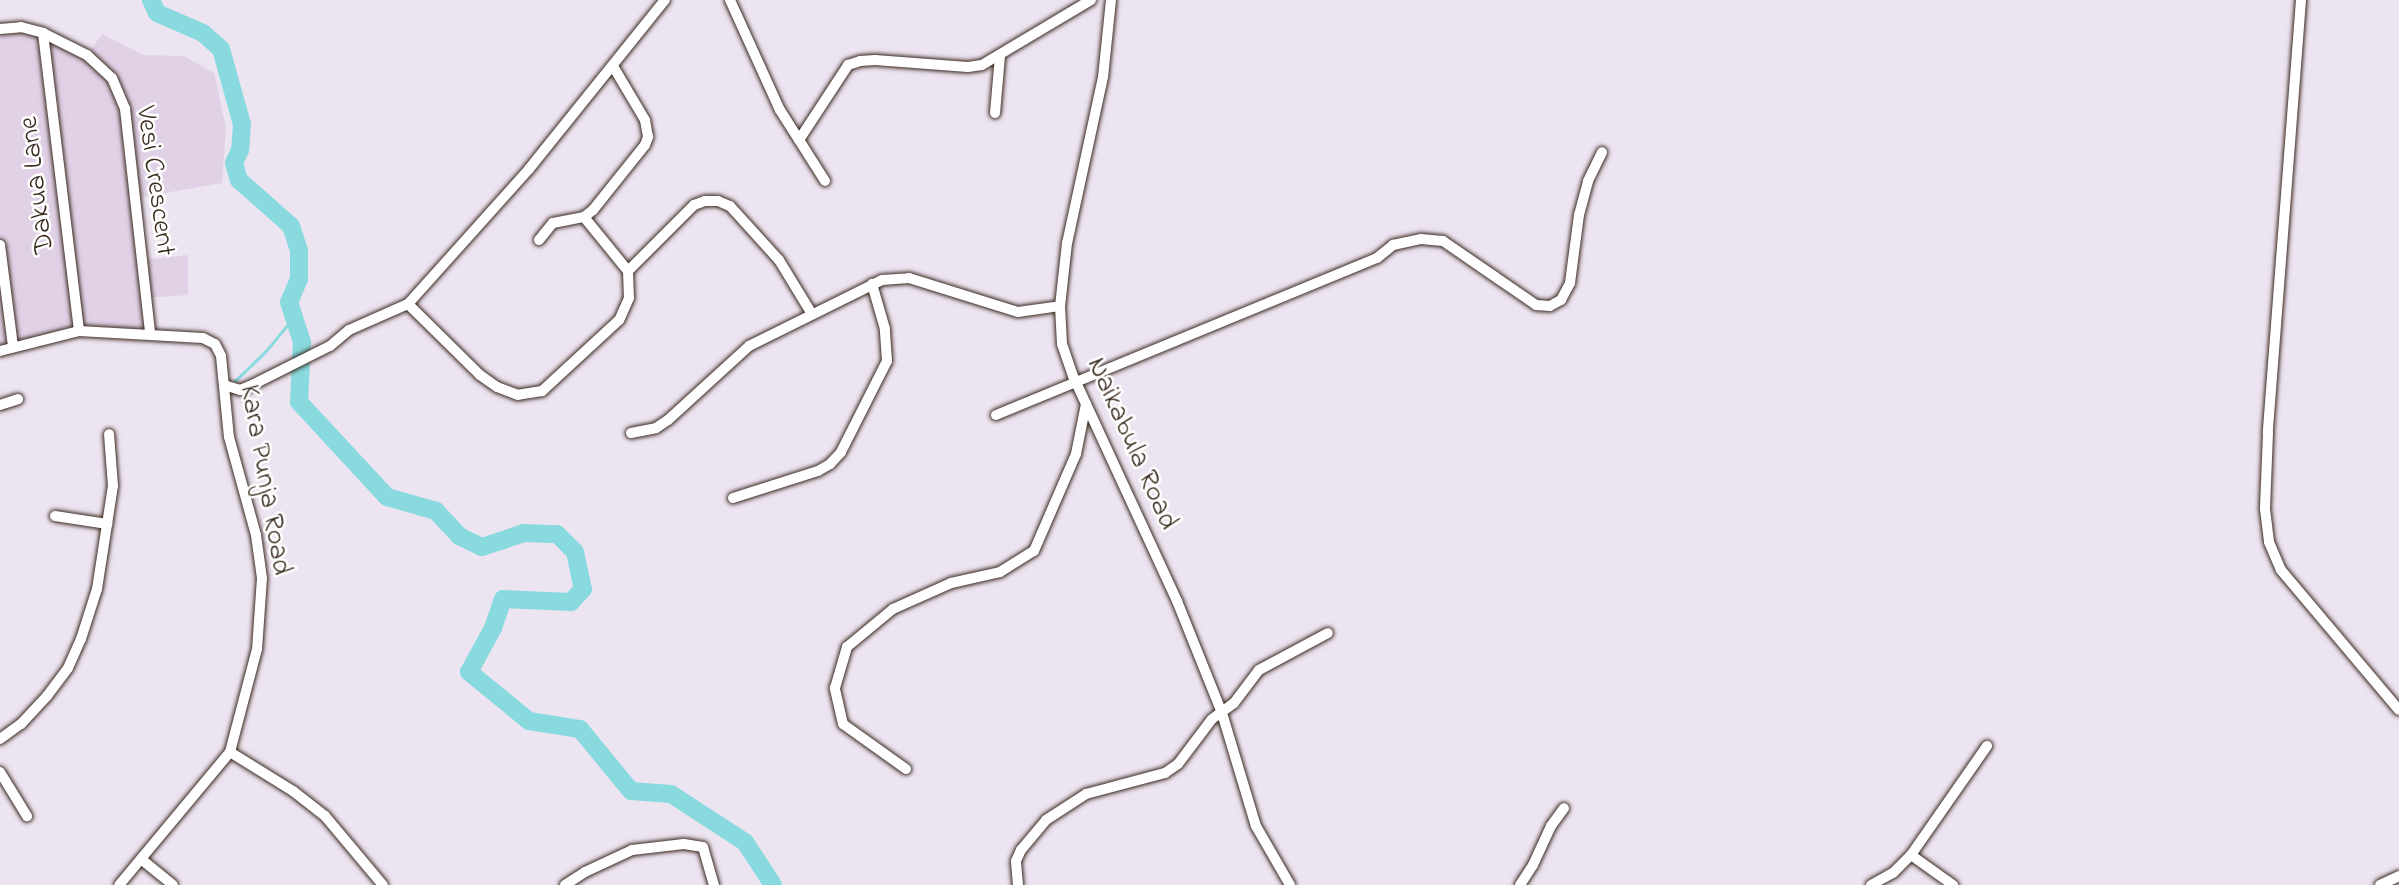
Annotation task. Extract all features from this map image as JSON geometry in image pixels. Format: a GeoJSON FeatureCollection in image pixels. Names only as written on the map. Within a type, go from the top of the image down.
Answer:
{"type":"FeatureCollection","features":[{"type":"Feature","properties":{"kind":"street"},"geometry":{"type":"LineString","coordinates":[[224,385],[240,390],[330,346],[349,330],[408,304],[529,169],[665,0]]}},
{"type":"Feature","properties":{"kind":"street"},"geometry":{"type":"LineString","coordinates":[[730,0],[780,110],[825,181]]}},
{"type":"Feature","properties":{"kind":"street"},"geometry":{"type":"LineString","coordinates":[[799,140],[840,74],[860,61],[968,67],[1000,57],[1091,0]]}},
{"type":"Feature","properties":{"kind":"street","name":"Naikabula Road"},"geometry":{"type":"LineString","coordinates":[[1111,0],[1109,42],[1067,243],[1060,306],[1062,344],[1076,382],[1177,601],[1222,713],[1256,826],[1290,885]]}},
{"type":"Feature","properties":{"kind":"street"},"geometry":{"type":"LineString","coordinates":[[2301,0],[2268,433],[2265,509],[2269,542],[2281,570],[2399,710]]}},
{"type":"Feature","properties":{"kind":"street","name":"Vesi Crescent"},"geometry":{"type":"LineString","coordinates":[[0,29],[20,27],[43,33],[87,55],[112,78],[125,109],[150,333]]}},
{"type":"Feature","properties":{"kind":"street","name":"Dakua Lane"},"geometry":{"type":"LineString","coordinates":[[43,33],[79,331]]}},
{"type":"Feature","properties":{"kind":"street"},"geometry":{"type":"LineString","coordinates":[[995,113],[1000,57]]}},
{"type":"Feature","properties":{"kind":"street"},"geometry":{"type":"LineString","coordinates":[[539,240],[553,223],[584,217],[636,156],[648,137],[645,120],[613,65]]}},
{"type":"Feature","properties":{"kind":"street"},"geometry":{"type":"LineString","coordinates":[[996,415],[1377,258],[1393,245],[1421,239],[1443,241],[1536,305],[1550,306],[1561,300],[1570,283],[1579,215],[1588,181],[1602,152]]}},
{"type":"Feature","properties":{"kind":"street"},"geometry":{"type":"LineString","coordinates":[[628,271],[694,205],[705,201],[718,201],[730,206],[779,260],[812,314]]}},
{"type":"Feature","properties":{"kind":"street"},"geometry":{"type":"LineString","coordinates":[[408,304],[480,375],[507,392],[531,395],[542,391],[620,320],[629,298],[628,271],[584,217]]}},
{"type":"Feature","properties":{"kind":"street"},"geometry":{"type":"LineString","coordinates":[[0,245],[13,347]]}},
{"type":"Feature","properties":{"kind":"street"},"geometry":{"type":"LineString","coordinates":[[631,433],[656,428],[749,346],[872,284],[894,277],[909,278],[1018,312],[1060,306]]}},
{"type":"Feature","properties":{"kind":"street"},"geometry":{"type":"LineString","coordinates":[[733,498],[818,471],[830,464],[841,452],[887,361],[885,328],[872,284]]}},
{"type":"Feature","properties":{"kind":"street","name":"Kara Punja Road"},"geometry":{"type":"LineString","coordinates":[[0,351],[79,331],[203,338],[215,344],[221,356],[229,437],[256,535],[262,578],[257,649],[230,752],[119,885]]}},
{"type":"Feature","properties":{"kind":"street"},"geometry":{"type":"LineString","coordinates":[[0,405],[18,399]]}},
{"type":"Feature","properties":{"kind":"street"},"geometry":{"type":"LineString","coordinates":[[906,769],[843,724],[835,688],[847,647],[893,608],[951,583],[1000,572],[1034,551],[1076,454],[1086,404]]}},
{"type":"Feature","properties":{"kind":"street"},"geometry":{"type":"LineString","coordinates":[[0,739],[21,724],[68,668],[97,589],[113,486],[109,434]]}},
{"type":"Feature","properties":{"kind":"street"},"geometry":{"type":"LineString","coordinates":[[55,516],[107,524]]}},
{"type":"Feature","properties":{"kind":"street"},"geometry":{"type":"LineString","coordinates":[[1018,885],[1016,861],[1021,850],[1046,820],[1086,794],[1165,773],[1178,764],[1212,719],[1234,703],[1259,670],[1328,633]]}},
{"type":"Feature","properties":{"kind":"street"},"geometry":{"type":"LineString","coordinates":[[1871,885],[1893,873],[1911,855],[1987,746]]}},
{"type":"Feature","properties":{"kind":"street"},"geometry":{"type":"LineString","coordinates":[[230,752],[293,791],[325,816],[383,885]]}},
{"type":"Feature","properties":{"kind":"street"},"geometry":{"type":"LineString","coordinates":[[0,772],[27,816]]}},
{"type":"Feature","properties":{"kind":"street"},"geometry":{"type":"LineString","coordinates":[[1520,885],[1533,865],[1551,826],[1564,808]]}},
{"type":"Feature","properties":{"kind":"street"},"geometry":{"type":"LineString","coordinates":[[565,885],[585,872],[632,850],[684,844],[703,847],[714,885]]}},
{"type":"Feature","properties":{"kind":"street"},"geometry":{"type":"LineString","coordinates":[[1911,855],[1953,885]]}},
{"type":"Feature","properties":{"kind":"street"},"geometry":{"type":"LineString","coordinates":[[141,859],[173,885]]}},
{"type":"Feature","properties":{"kind":"street"},"geometry":{"type":"LineString","coordinates":[[2380,885],[2399,876]]}},
{"type":"Feature","properties":{"kind":"shaded area"},"geometry":{"type":"Polygon","coordinates":[[[21,27],[87,55],[102,34],[143,55],[184,56],[214,73],[226,128],[222,183],[136,198],[142,260],[188,255],[188,295],[146,298],[150,333],[79,331],[0,351],[0,29],[21,27]]]}},
{"type":"Feature","properties":{"kind":"waterway"},"geometry":{"type":"LineString","coordinates":[[151,0],[157,13],[203,33],[221,49],[242,124],[240,150],[234,163],[239,180],[291,226],[299,251],[299,279],[289,302],[302,342],[299,402],[387,497],[436,511],[459,536],[482,547],[524,533],[557,534],[575,552],[583,589],[571,602],[503,599],[493,628],[469,672],[529,721],[580,729],[631,791],[671,794],[745,842],[773,885]]}},
{"type":"Feature","properties":{"kind":"waterway"},"geometry":{"type":"LineString","coordinates":[[235,381],[266,351],[294,317]]}}]}
